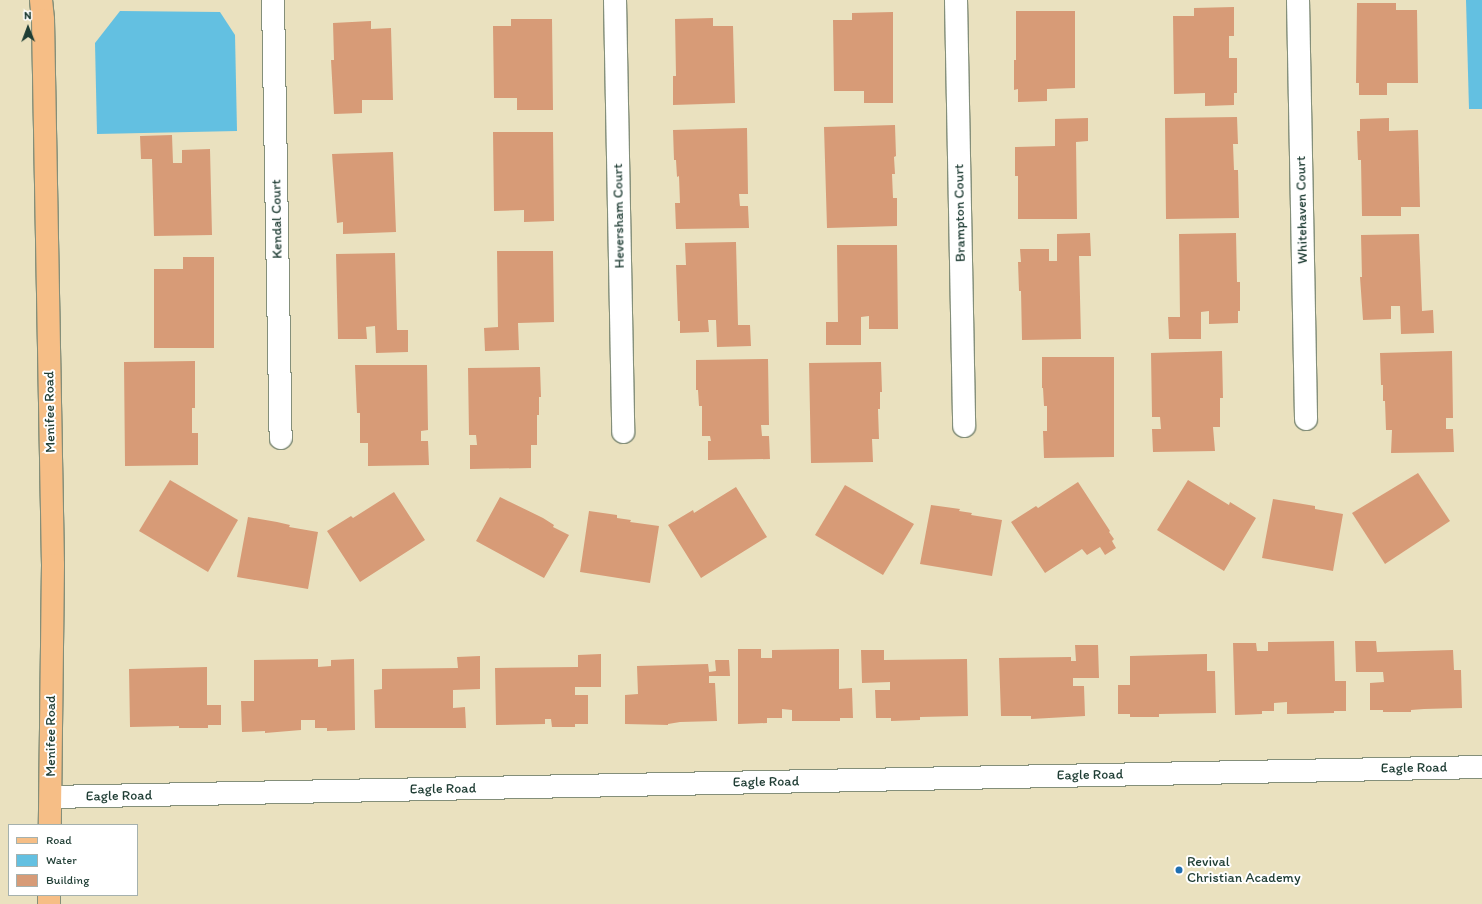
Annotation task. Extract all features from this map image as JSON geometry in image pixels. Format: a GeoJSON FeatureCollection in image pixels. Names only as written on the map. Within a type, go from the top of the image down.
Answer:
{"type":"FeatureCollection","features":[{"type":"Feature","properties":{"kind":"main road","name":"Menifee Road"},"geometry":{"type":"LineString","coordinates":[[41,0],[43,20],[53,557],[50,824]]}},
{"type":"Feature","properties":{"kind":"street","name":"Kendal Court"},"geometry":{"type":"LineString","coordinates":[[272,0],[280,438]]}},
{"type":"Feature","properties":{"kind":"street","name":"Heversham Court"},"geometry":{"type":"LineString","coordinates":[[615,0],[623,432]]}},
{"type":"Feature","properties":{"kind":"street","name":"Brampton Court"},"geometry":{"type":"LineString","coordinates":[[956,0],[964,426]]}},
{"type":"Feature","properties":{"kind":"street","name":"Whitehaven Court"},"geometry":{"type":"LineString","coordinates":[[1298,0],[1306,419]]}},
{"type":"Feature","properties":{"kind":"street","name":"Eagle Road"},"geometry":{"type":"LineString","coordinates":[[51,797],[1482,767]]}},
{"type":"Feature","properties":{"kind":"water"},"geometry":{"type":"Polygon","coordinates":[[[1466,0],[1482,0],[1482,109],[1469,109],[1466,0]]]}},
{"type":"Feature","properties":{"kind":"water"},"geometry":{"type":"Polygon","coordinates":[[[120,11],[220,12],[235,35],[237,131],[97,134],[95,43],[120,11]]]}},
{"type":"Feature","properties":{"kind":"building"},"geometry":{"type":"Polygon","coordinates":[[[1357,3],[1396,3],[1396,10],[1417,10],[1418,83],[1387,83],[1387,95],[1359,95],[1359,83],[1356,83],[1357,3]]]}},
{"type":"Feature","properties":{"kind":"building"},"geometry":{"type":"Polygon","coordinates":[[[1234,7],[1234,36],[1229,36],[1229,58],[1237,58],[1237,93],[1234,93],[1234,105],[1205,106],[1205,93],[1174,94],[1173,16],[1194,16],[1194,8],[1234,7]]]}},
{"type":"Feature","properties":{"kind":"building"},"geometry":{"type":"Polygon","coordinates":[[[1016,11],[1075,11],[1075,88],[1047,89],[1047,101],[1018,102],[1018,89],[1014,90],[1014,60],[1016,60],[1016,11]]]}},
{"type":"Feature","properties":{"kind":"building"},"geometry":{"type":"Polygon","coordinates":[[[893,12],[893,103],[864,103],[864,91],[834,91],[833,20],[852,20],[852,13],[893,12]]]}},
{"type":"Feature","properties":{"kind":"building"},"geometry":{"type":"Polygon","coordinates":[[[713,18],[713,26],[733,26],[735,103],[673,105],[673,76],[676,76],[675,19],[713,18]]]}},
{"type":"Feature","properties":{"kind":"building"},"geometry":{"type":"Polygon","coordinates":[[[511,19],[552,19],[553,110],[517,110],[517,98],[494,98],[493,26],[511,26],[511,19]]]}},
{"type":"Feature","properties":{"kind":"building"},"geometry":{"type":"Polygon","coordinates":[[[371,21],[371,29],[391,28],[393,100],[362,100],[362,113],[334,114],[331,60],[334,60],[333,23],[371,21]]]}},
{"type":"Feature","properties":{"kind":"building"},"geometry":{"type":"Polygon","coordinates":[[[1237,117],[1238,144],[1233,144],[1234,170],[1238,170],[1239,218],[1166,219],[1165,118],[1237,117]]]}},
{"type":"Feature","properties":{"kind":"building"},"geometry":{"type":"Polygon","coordinates":[[[1088,118],[1088,141],[1076,142],[1077,219],[1018,219],[1018,176],[1015,176],[1015,147],[1055,146],[1055,119],[1088,118]]]}},
{"type":"Feature","properties":{"kind":"building"},"geometry":{"type":"Polygon","coordinates":[[[1389,118],[1389,131],[1418,130],[1420,207],[1401,207],[1401,216],[1362,216],[1361,160],[1358,160],[1357,131],[1360,131],[1360,119],[1389,118]]]}},
{"type":"Feature","properties":{"kind":"building"},"geometry":{"type":"Polygon","coordinates":[[[895,125],[895,174],[892,174],[893,198],[897,198],[897,226],[827,228],[824,127],[895,125]]]}},
{"type":"Feature","properties":{"kind":"building"},"geometry":{"type":"Polygon","coordinates":[[[747,128],[748,194],[739,194],[740,206],[748,206],[749,228],[676,229],[675,203],[680,203],[679,176],[677,177],[676,160],[674,160],[673,130],[747,128]]]}},
{"type":"Feature","properties":{"kind":"building"},"geometry":{"type":"Polygon","coordinates":[[[493,132],[553,132],[554,221],[524,222],[524,210],[494,211],[493,132]]]}},
{"type":"Feature","properties":{"kind":"building"},"geometry":{"type":"Polygon","coordinates":[[[172,135],[173,163],[182,163],[182,150],[210,149],[212,235],[154,236],[152,159],[141,159],[140,136],[172,135]]]}},
{"type":"Feature","properties":{"kind":"building"},"geometry":{"type":"Polygon","coordinates":[[[393,152],[396,232],[343,234],[343,222],[337,223],[332,154],[393,152]]]}},
{"type":"Feature","properties":{"kind":"building"},"geometry":{"type":"Polygon","coordinates":[[[1090,233],[1091,256],[1079,256],[1081,339],[1022,340],[1021,291],[1019,291],[1018,262],[1021,262],[1020,249],[1049,249],[1049,261],[1057,261],[1057,234],[1090,233]]]}},
{"type":"Feature","properties":{"kind":"building"},"geometry":{"type":"Polygon","coordinates":[[[1236,233],[1237,282],[1240,282],[1240,311],[1238,311],[1238,323],[1209,324],[1209,311],[1201,312],[1201,339],[1169,339],[1168,317],[1180,317],[1179,234],[1236,233]]]}},
{"type":"Feature","properties":{"kind":"building"},"geometry":{"type":"Polygon","coordinates":[[[1419,234],[1422,311],[1433,310],[1434,333],[1401,334],[1400,306],[1391,306],[1391,319],[1363,320],[1360,277],[1362,277],[1361,235],[1419,234]]]}},
{"type":"Feature","properties":{"kind":"building"},"geometry":{"type":"Polygon","coordinates":[[[736,242],[738,325],[750,325],[751,346],[717,347],[716,320],[708,320],[709,332],[680,333],[680,321],[678,321],[676,265],[686,265],[685,243],[736,242]]]}},
{"type":"Feature","properties":{"kind":"building"},"geometry":{"type":"Polygon","coordinates":[[[837,245],[897,245],[898,329],[869,329],[869,316],[861,317],[861,345],[826,345],[826,322],[838,322],[837,245]]]}},
{"type":"Feature","properties":{"kind":"building"},"geometry":{"type":"Polygon","coordinates":[[[497,251],[553,251],[554,322],[518,323],[519,350],[485,351],[484,328],[498,327],[497,251]]]}},
{"type":"Feature","properties":{"kind":"building"},"geometry":{"type":"Polygon","coordinates":[[[395,253],[397,330],[408,330],[408,352],[376,353],[375,326],[366,327],[367,339],[338,339],[336,254],[395,253]]]}},
{"type":"Feature","properties":{"kind":"building"},"geometry":{"type":"Polygon","coordinates":[[[183,257],[214,257],[214,348],[154,348],[154,269],[183,269],[183,257]]]}},
{"type":"Feature","properties":{"kind":"building"},"geometry":{"type":"Polygon","coordinates":[[[1222,351],[1223,398],[1220,398],[1220,427],[1213,427],[1215,451],[1153,452],[1152,429],[1161,429],[1160,417],[1152,417],[1151,353],[1222,351]]]}},
{"type":"Feature","properties":{"kind":"building"},"geometry":{"type":"Polygon","coordinates":[[[1452,351],[1453,418],[1446,418],[1446,429],[1453,429],[1454,452],[1391,453],[1392,430],[1386,430],[1385,401],[1383,401],[1383,385],[1381,385],[1380,353],[1452,351]]]}},
{"type":"Feature","properties":{"kind":"building"},"geometry":{"type":"Polygon","coordinates":[[[1042,357],[1114,357],[1114,457],[1044,458],[1043,431],[1047,431],[1047,406],[1044,406],[1042,388],[1042,357]]]}},
{"type":"Feature","properties":{"kind":"building"},"geometry":{"type":"Polygon","coordinates":[[[768,359],[769,425],[761,425],[762,436],[769,436],[770,459],[708,460],[708,441],[711,441],[710,436],[702,436],[702,406],[699,406],[698,390],[696,390],[696,360],[768,359]]]}},
{"type":"Feature","properties":{"kind":"building"},"geometry":{"type":"Polygon","coordinates":[[[195,361],[195,408],[192,408],[192,433],[198,433],[198,465],[125,466],[124,362],[195,361]]]}},
{"type":"Feature","properties":{"kind":"building"},"geometry":{"type":"Polygon","coordinates":[[[881,362],[882,392],[880,392],[880,409],[878,409],[879,439],[872,439],[873,462],[811,463],[809,363],[881,362]]]}},
{"type":"Feature","properties":{"kind":"building"},"geometry":{"type":"Polygon","coordinates":[[[355,365],[427,365],[428,430],[421,431],[421,441],[428,441],[429,465],[368,466],[368,443],[360,443],[360,413],[357,413],[355,365]]]}},
{"type":"Feature","properties":{"kind":"building"},"geometry":{"type":"Polygon","coordinates":[[[540,367],[541,397],[539,397],[539,415],[537,415],[537,445],[531,445],[531,468],[470,469],[470,445],[477,445],[476,435],[469,435],[468,368],[540,367]]]}},
{"type":"Feature","properties":{"kind":"building"},"geometry":{"type":"Polygon","coordinates":[[[1418,473],[1450,521],[1385,564],[1352,513],[1418,473]]]}},
{"type":"Feature","properties":{"kind":"building"},"geometry":{"type":"Polygon","coordinates":[[[170,480],[238,520],[208,572],[139,531],[170,480]]]}},
{"type":"Feature","properties":{"kind":"building"},"geometry":{"type":"Polygon","coordinates":[[[1188,480],[1229,505],[1230,502],[1256,518],[1224,571],[1157,530],[1188,480]]]}},
{"type":"Feature","properties":{"kind":"building"},"geometry":{"type":"Polygon","coordinates":[[[1078,482],[1110,531],[1109,532],[1114,539],[1112,541],[1116,548],[1105,555],[1100,547],[1087,555],[1082,549],[1045,573],[1011,522],[1036,506],[1038,508],[1078,482]]]}},
{"type":"Feature","properties":{"kind":"building"},"geometry":{"type":"Polygon","coordinates":[[[845,485],[914,524],[883,575],[815,535],[845,485]]]}},
{"type":"Feature","properties":{"kind":"building"},"geometry":{"type":"Polygon","coordinates":[[[736,487],[767,537],[701,578],[668,525],[693,510],[694,513],[736,487]]]}},
{"type":"Feature","properties":{"kind":"building"},"geometry":{"type":"Polygon","coordinates":[[[394,492],[425,540],[360,582],[327,531],[351,516],[353,518],[394,492]]]}},
{"type":"Feature","properties":{"kind":"building"},"geometry":{"type":"Polygon","coordinates":[[[500,497],[543,518],[554,525],[553,527],[569,535],[544,578],[476,541],[500,497]]]}},
{"type":"Feature","properties":{"kind":"building"},"geometry":{"type":"Polygon","coordinates":[[[1273,499],[1315,506],[1315,509],[1343,514],[1333,571],[1262,558],[1273,499]]]}},
{"type":"Feature","properties":{"kind":"building"},"geometry":{"type":"Polygon","coordinates":[[[931,505],[960,509],[959,511],[972,513],[971,515],[1002,520],[992,576],[920,564],[931,505]]]}},
{"type":"Feature","properties":{"kind":"building"},"geometry":{"type":"Polygon","coordinates":[[[589,511],[617,515],[617,518],[631,520],[630,522],[659,526],[650,583],[580,572],[589,511]]]}},
{"type":"Feature","properties":{"kind":"building"},"geometry":{"type":"Polygon","coordinates":[[[248,517],[318,532],[308,589],[237,577],[248,517]]]}},
{"type":"Feature","properties":{"kind":"building"},"geometry":{"type":"Polygon","coordinates":[[[1334,641],[1335,681],[1346,681],[1346,711],[1334,711],[1334,713],[1287,714],[1287,702],[1274,703],[1274,711],[1262,711],[1262,714],[1235,715],[1233,643],[1256,643],[1257,651],[1268,651],[1268,642],[1334,641]]]}},
{"type":"Feature","properties":{"kind":"building"},"geometry":{"type":"Polygon","coordinates":[[[1355,641],[1376,641],[1377,652],[1453,650],[1454,670],[1461,670],[1462,708],[1411,710],[1411,712],[1383,712],[1383,710],[1370,710],[1370,683],[1384,682],[1383,672],[1356,672],[1355,641]]]}},
{"type":"Feature","properties":{"kind":"building"},"geometry":{"type":"Polygon","coordinates":[[[1075,645],[1098,645],[1099,678],[1073,678],[1073,686],[1084,686],[1085,716],[1031,719],[1031,716],[1001,716],[999,658],[1071,657],[1071,661],[1076,661],[1075,645]]]}},
{"type":"Feature","properties":{"kind":"building"},"geometry":{"type":"Polygon","coordinates":[[[738,649],[761,649],[761,658],[772,658],[772,650],[839,649],[839,689],[852,688],[853,718],[840,718],[840,721],[792,721],[792,710],[782,709],[782,718],[767,718],[767,723],[738,724],[738,649]]]}},
{"type":"Feature","properties":{"kind":"building"},"geometry":{"type":"Polygon","coordinates":[[[861,650],[884,650],[884,660],[967,659],[968,716],[920,717],[920,720],[891,721],[891,718],[876,718],[875,690],[890,690],[890,682],[862,683],[861,650]]]}},
{"type":"Feature","properties":{"kind":"building"},"geometry":{"type":"Polygon","coordinates":[[[601,654],[601,687],[575,687],[575,695],[588,695],[588,724],[575,724],[575,727],[552,727],[551,719],[545,719],[545,724],[496,725],[495,668],[578,667],[578,655],[601,654]]]}},
{"type":"Feature","properties":{"kind":"building"},"geometry":{"type":"Polygon","coordinates":[[[1207,654],[1207,671],[1215,671],[1216,713],[1159,714],[1159,717],[1130,717],[1130,714],[1118,714],[1118,685],[1130,685],[1130,656],[1207,654]]]}},
{"type":"Feature","properties":{"kind":"building"},"geometry":{"type":"Polygon","coordinates":[[[480,656],[480,689],[453,690],[453,708],[465,707],[466,728],[375,728],[374,690],[382,689],[382,669],[458,668],[457,657],[480,656]]]}},
{"type":"Feature","properties":{"kind":"building"},"geometry":{"type":"Polygon","coordinates":[[[318,659],[318,667],[331,666],[331,660],[354,659],[355,730],[327,731],[327,728],[315,728],[315,720],[301,720],[301,730],[265,733],[265,731],[242,732],[241,701],[254,701],[254,660],[318,659]]]}},
{"type":"Feature","properties":{"kind":"building"},"geometry":{"type":"Polygon","coordinates":[[[715,660],[729,660],[730,676],[709,676],[709,683],[715,683],[717,721],[680,722],[668,725],[625,724],[625,695],[638,694],[637,666],[708,664],[709,672],[716,671],[715,660]]]}},
{"type":"Feature","properties":{"kind":"building"},"geometry":{"type":"Polygon","coordinates":[[[207,667],[207,705],[221,705],[221,725],[208,725],[208,728],[179,728],[179,726],[130,727],[129,669],[207,667]]]}},
{"type":"Feature","properties":{"kind":"place","name":"Revival Christian Academy"},"geometry":{"type":"Point","coordinates":[1179,870]}}]}
